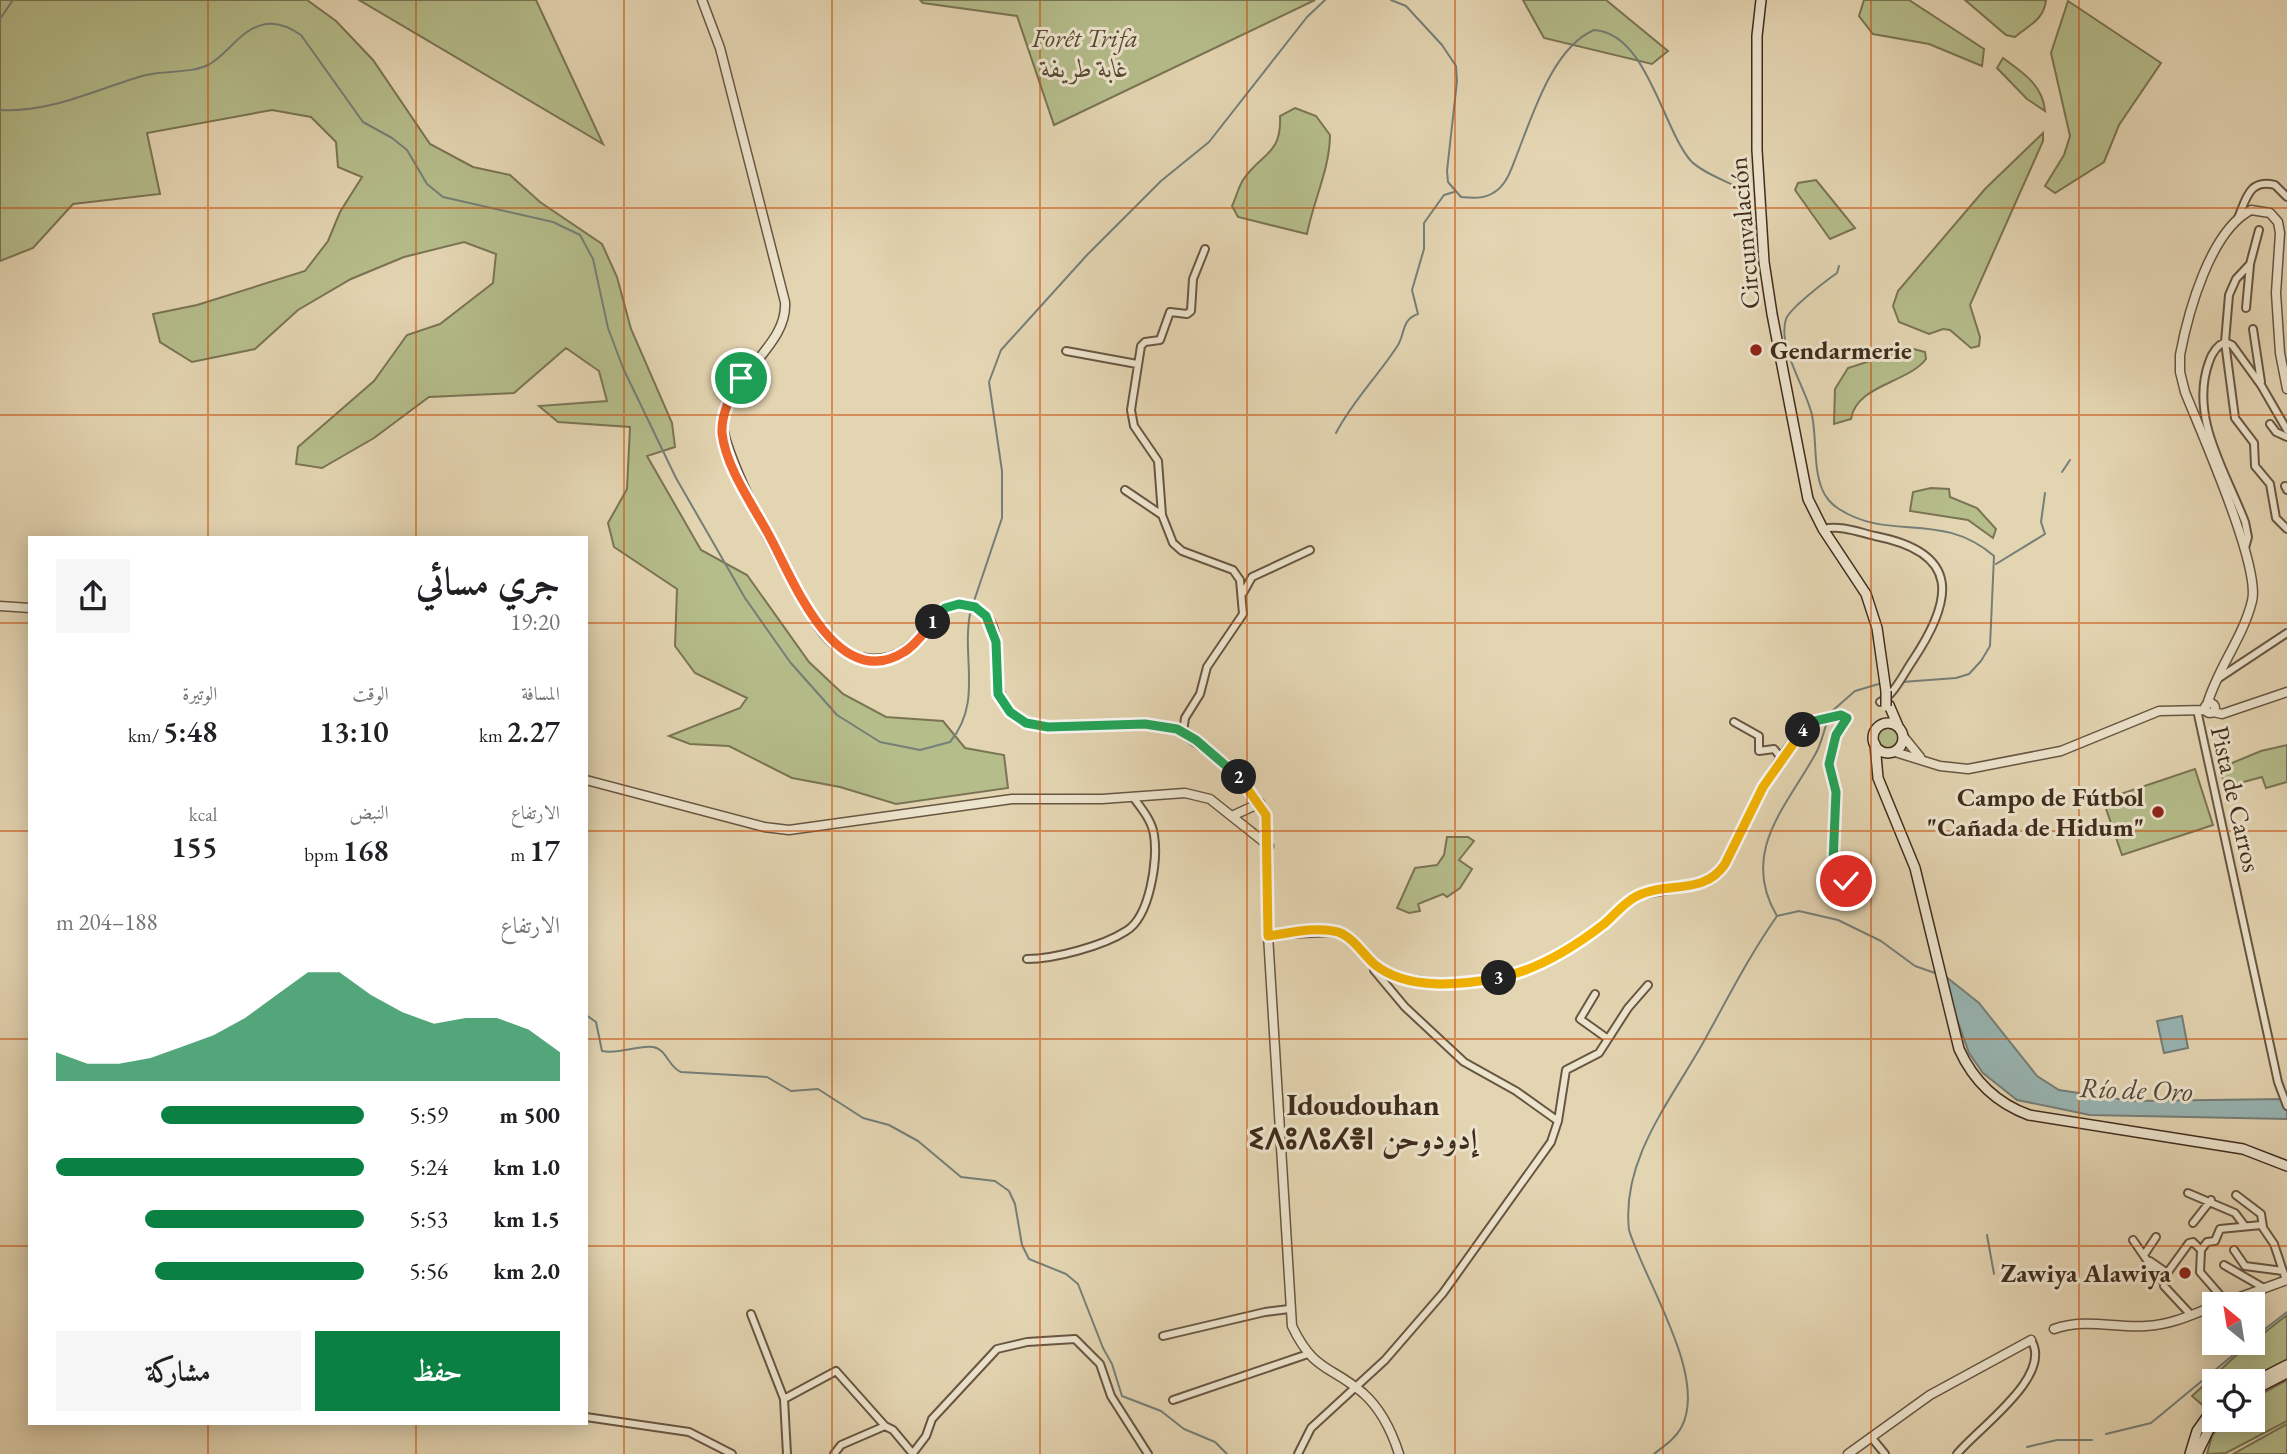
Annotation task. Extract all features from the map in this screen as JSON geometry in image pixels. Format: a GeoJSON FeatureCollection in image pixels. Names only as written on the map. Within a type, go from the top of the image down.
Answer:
{"type":"FeatureCollection","features":[{"type":"Feature","properties":{"kind":"main road","name":"Circunvalación"},"geometry":{"type":"LineString","coordinates":[[1761,0],[1755,93],[1764,262],[1803,483],[1813,512],[1866,594],[1874,615],[1886,691],[1885,704]]}},
{"type":"Feature","properties":{"kind":"main road"},"geometry":{"type":"LineString","coordinates":[[1885,704],[1881,725],[1874,734],[1876,769],[1907,844],[1959,1049],[1973,1074],[1998,1099],[2019,1112],[2050,1120],[2244,1149],[2287,1166]]}},
{"type":"Feature","properties":{"kind":"main road"},"geometry":{"type":"LineString","coordinates":[[1884,791],[1880,771],[1893,752],[1900,747],[1901,732],[1885,704]]}},
{"type":"Feature","properties":{"kind":"main road"},"geometry":{"type":"LineString","coordinates":[[1881,725],[1888,723],[1901,732]]}},
{"type":"Feature","properties":{"kind":"main road"},"geometry":{"type":"LineString","coordinates":[[1875,744],[1880,750],[1893,752]]}},
{"type":"Feature","properties":{"kind":"main road"},"geometry":{"type":"LineString","coordinates":[[2265,1376],[2287,1365]]}},
{"type":"Feature","properties":{"kind":"main road"},"geometry":{"type":"LineString","coordinates":[[2265,1384],[2287,1373]]}},
{"type":"Feature","properties":{"kind":"main road"},"geometry":{"type":"LineString","coordinates":[[2195,1450],[2202,1422]]}},
{"type":"Feature","properties":{"kind":"main road"},"geometry":{"type":"LineString","coordinates":[[2195,1450],[2206,1432]]}},
{"type":"Feature","properties":{"kind":"street"},"geometry":{"type":"LineString","coordinates":[[702,0],[720,48],[785,302],[784,318],[779,332],[746,371],[725,411],[723,437],[736,471],[818,626],[846,652],[873,659],[901,654],[913,646],[945,608],[971,605],[986,616],[995,635],[996,682],[1001,700],[1010,712],[1026,723],[1048,727],[1153,725],[1183,732],[1229,766],[1260,803],[1266,815],[1269,846],[1268,936],[1292,1326],[1308,1354],[1320,1366],[1357,1388],[1380,1412],[1399,1454]]}},
{"type":"Feature","properties":{"kind":"street"},"geometry":{"type":"LineString","coordinates":[[2209,708],[2217,680],[2252,600],[2252,571],[2185,392],[2179,365],[2182,345],[2210,260],[2236,221],[2249,190],[2264,183],[2276,184],[2287,197]]}},
{"type":"Feature","properties":{"kind":"street"},"geometry":{"type":"LineString","coordinates":[[2245,200],[2251,211]]}},
{"type":"Feature","properties":{"kind":"street"},"geometry":{"type":"LineString","coordinates":[[2236,221],[2251,211],[2270,213],[2279,227],[2276,293],[2280,353],[2287,389]]}},
{"type":"Feature","properties":{"kind":"street"},"geometry":{"type":"LineString","coordinates":[[2246,308],[2250,264],[2259,230]]}},
{"type":"Feature","properties":{"kind":"street"},"geometry":{"type":"LineString","coordinates":[[1183,732],[1185,718],[1200,694],[1210,661],[1243,614],[1240,580],[1233,570],[1191,556],[1177,547],[1162,515],[1158,461],[1131,420],[1141,346],[1145,342],[1160,340],[1170,312],[1187,314],[1191,311],[1194,279],[1205,249]]}},
{"type":"Feature","properties":{"kind":"street"},"geometry":{"type":"LineString","coordinates":[[2250,264],[2236,279],[2229,295],[2225,342],[2233,414],[2254,443],[2255,466],[2270,484],[2276,519],[2287,529]]}},
{"type":"Feature","properties":{"kind":"street"},"geometry":{"type":"LineString","coordinates":[[2253,329],[2261,385]]}},
{"type":"Feature","properties":{"kind":"street"},"geometry":{"type":"LineString","coordinates":[[2225,342],[2215,349],[2206,370],[2203,411],[2245,522],[2248,537],[2245,548]]}},
{"type":"Feature","properties":{"kind":"street"},"geometry":{"type":"LineString","coordinates":[[2225,342],[2232,345],[2261,385],[2287,430]]}},
{"type":"Feature","properties":{"kind":"street"},"geometry":{"type":"LineString","coordinates":[[1066,351],[1137,364]]}},
{"type":"Feature","properties":{"kind":"street"},"geometry":{"type":"LineString","coordinates":[[2270,425],[2276,432],[2287,437]]}},
{"type":"Feature","properties":{"kind":"street"},"geometry":{"type":"LineString","coordinates":[[1125,490],[1162,515]]}},
{"type":"Feature","properties":{"kind":"street"},"geometry":{"type":"LineString","coordinates":[[1823,529],[1838,527],[1895,540],[1917,550],[1936,569],[1944,591],[1940,613],[1885,704]]}},
{"type":"Feature","properties":{"kind":"street"},"geometry":{"type":"LineString","coordinates":[[1242,594],[1252,577],[1310,550]]}},
{"type":"Feature","properties":{"kind":"street"},"geometry":{"type":"LineString","coordinates":[[0,606],[28,608]]}},
{"type":"Feature","properties":{"kind":"street"},"geometry":{"type":"LineString","coordinates":[[2217,680],[2287,633]]}},
{"type":"Feature","properties":{"kind":"street"},"geometry":{"type":"LineString","coordinates":[[1893,752],[1959,770],[2008,763],[2061,751],[2159,711],[2209,708],[2227,712],[2287,692]]}},
{"type":"Feature","properties":{"kind":"street","name":"Pista de Carros"},"geometry":{"type":"LineString","coordinates":[[2209,708],[2286,1103]]}},
{"type":"Feature","properties":{"kind":"street"},"geometry":{"type":"LineString","coordinates":[[1268,936],[1307,931],[1340,933],[1394,977],[1451,984],[1473,983],[1534,968],[1598,928],[1636,896],[1696,885],[1716,874],[1725,864],[1750,808],[1782,759],[1806,727],[1835,715],[1847,718],[1830,751],[1830,769],[1836,792],[1832,856],[1836,870],[1850,884]]}},
{"type":"Feature","properties":{"kind":"street"},"geometry":{"type":"LineString","coordinates":[[1734,722],[1759,736],[1759,751],[1774,749],[1782,759]]}},
{"type":"Feature","properties":{"kind":"street"},"geometry":{"type":"LineString","coordinates":[[1901,732],[1922,758]]}},
{"type":"Feature","properties":{"kind":"street"},"geometry":{"type":"LineString","coordinates":[[588,781],[764,827],[789,830],[1012,799],[1192,794],[1210,799],[1269,846]]}},
{"type":"Feature","properties":{"kind":"street"},"geometry":{"type":"LineString","coordinates":[[1027,958],[1043,959],[1128,931],[1149,894],[1155,857],[1152,826],[1133,797]]}},
{"type":"Feature","properties":{"kind":"street"},"geometry":{"type":"LineString","coordinates":[[1232,816],[1260,803]]}},
{"type":"Feature","properties":{"kind":"street"},"geometry":{"type":"LineString","coordinates":[[1373,962],[1374,970],[1405,1007],[1464,1062],[1516,1091],[1558,1121]]}},
{"type":"Feature","properties":{"kind":"street"},"geometry":{"type":"LineString","coordinates":[[1298,1454],[1311,1429],[1385,1360],[1460,1271],[1543,1156],[1558,1121],[1566,1070],[1599,1053],[1647,985]]}},
{"type":"Feature","properties":{"kind":"street"},"geometry":{"type":"LineString","coordinates":[[1595,994],[1580,1019],[1608,1039]]}},
{"type":"Feature","properties":{"kind":"street"},"geometry":{"type":"LineString","coordinates":[[2188,1193],[2211,1200],[2239,1216],[2244,1225]]}},
{"type":"Feature","properties":{"kind":"street"},"geometry":{"type":"LineString","coordinates":[[2236,1195],[2261,1214],[2263,1227],[2274,1244],[2286,1280],[2253,1292]]}},
{"type":"Feature","properties":{"kind":"street"},"geometry":{"type":"LineString","coordinates":[[2193,1223],[2211,1200]]}},
{"type":"Feature","properties":{"kind":"street"},"geometry":{"type":"LineString","coordinates":[[2214,1292],[2201,1276],[2201,1250],[2207,1242],[2215,1241],[2220,1229],[2257,1224],[2263,1227]]}},
{"type":"Feature","properties":{"kind":"street"},"geometry":{"type":"LineString","coordinates":[[2147,1258],[2156,1237]]}},
{"type":"Feature","properties":{"kind":"street"},"geometry":{"type":"LineString","coordinates":[[2133,1240],[2147,1258],[2157,1278],[2165,1276],[2189,1243],[2193,1242],[2201,1250]]}},
{"type":"Feature","properties":{"kind":"street"},"geometry":{"type":"LineString","coordinates":[[2234,1250],[2245,1266],[2283,1271]]}},
{"type":"Feature","properties":{"kind":"street"},"geometry":{"type":"LineString","coordinates":[[2224,1265],[2264,1288]]}},
{"type":"Feature","properties":{"kind":"street"},"geometry":{"type":"LineString","coordinates":[[2164,1286],[2191,1315]]}},
{"type":"Feature","properties":{"kind":"street"},"geometry":{"type":"LineString","coordinates":[[1163,1336],[1265,1311],[1289,1309]]}},
{"type":"Feature","properties":{"kind":"street"},"geometry":{"type":"LineString","coordinates":[[2054,1329],[2081,1322],[2136,1327],[2161,1325],[2202,1311]]}},
{"type":"Feature","properties":{"kind":"street"},"geometry":{"type":"LineString","coordinates":[[751,1314],[783,1399],[787,1454]]}},
{"type":"Feature","properties":{"kind":"street"},"geometry":{"type":"LineString","coordinates":[[783,1399],[836,1371],[913,1454],[926,1436],[932,1419],[997,1349],[1027,1342],[1074,1339],[1100,1364],[1111,1396],[1148,1454]]}},
{"type":"Feature","properties":{"kind":"street"},"geometry":{"type":"LineString","coordinates":[[1848,1454],[1930,1395],[2031,1340],[2036,1351],[2036,1360],[2024,1386],[1957,1454]]}},
{"type":"Feature","properties":{"kind":"street"},"geometry":{"type":"LineString","coordinates":[[1172,1400],[1308,1354]]}},
{"type":"Feature","properties":{"kind":"street"},"geometry":{"type":"LineString","coordinates":[[588,1417],[689,1432],[726,1453]]}},
{"type":"Feature","properties":{"kind":"street"},"geometry":{"type":"LineString","coordinates":[[834,1454],[841,1445],[885,1426]]}},
{"type":"Feature","properties":{"kind":"street"},"geometry":{"type":"LineString","coordinates":[[1871,1437],[1885,1454]]}},
{"type":"Feature","properties":{"kind":"green space"},"geometry":{"type":"Polygon","coordinates":[[[0,0],[307,0],[336,21],[373,60],[430,144],[473,167],[510,175],[540,202],[602,244],[617,277],[631,329],[672,423],[675,447],[647,456],[701,550],[747,575],[809,662],[843,694],[886,717],[943,721],[965,748],[1004,755],[1008,788],[896,804],[840,787],[792,778],[729,746],[690,744],[669,736],[740,708],[747,698],[695,673],[675,646],[677,589],[614,547],[608,523],[627,489],[630,427],[558,422],[539,406],[607,401],[599,371],[566,348],[514,393],[429,397],[374,438],[322,468],[296,464],[298,447],[374,381],[407,335],[440,324],[493,283],[496,254],[464,242],[404,257],[351,279],[298,310],[255,349],[192,362],[160,342],[153,314],[197,305],[305,271],[328,241],[340,212],[362,177],[338,167],[336,142],[311,117],[272,110],[147,133],[160,194],[73,204],[33,248],[0,261],[0,0]]]}},
{"type":"Feature","properties":{"kind":"green space"},"geometry":{"type":"Polygon","coordinates":[[[359,0],[536,0],[603,144],[359,0]]]}},
{"type":"Feature","properties":{"kind":"green space","name":"Forêt Trifa غابة طريفة"},"geometry":{"type":"Polygon","coordinates":[[[920,0],[1315,0],[1054,125],[1017,16],[923,3],[920,0]]]}},
{"type":"Feature","properties":{"kind":"green space"},"geometry":{"type":"Polygon","coordinates":[[[1523,0],[1606,0],[1668,51],[1652,64],[1544,38],[1523,0]]]}},
{"type":"Feature","properties":{"kind":"green space"},"geometry":{"type":"Polygon","coordinates":[[[1864,0],[1909,0],[1984,49],[1982,66],[1929,44],[1873,34],[1859,16],[1864,0]]]}},
{"type":"Feature","properties":{"kind":"green space"},"geometry":{"type":"Polygon","coordinates":[[[1965,0],[2046,0],[2039,17],[2015,37],[2006,35],[1965,0]]]}},
{"type":"Feature","properties":{"kind":"green space"},"geometry":{"type":"Polygon","coordinates":[[[2068,1],[2161,63],[2119,125],[2104,162],[2055,193],[2045,186],[2064,155],[2070,136],[2051,53],[2068,1]]]}},
{"type":"Feature","properties":{"kind":"green space"},"geometry":{"type":"Polygon","coordinates":[[[2003,58],[2036,86],[2045,111],[2027,99],[1997,68],[2003,58]]]}},
{"type":"Feature","properties":{"kind":"green space"},"geometry":{"type":"Polygon","coordinates":[[[1295,108],[1316,116],[1330,135],[1327,160],[1307,234],[1238,217],[1232,206],[1243,180],[1269,153],[1278,139],[1280,116],[1295,108]]]}},
{"type":"Feature","properties":{"kind":"green space"},"geometry":{"type":"Polygon","coordinates":[[[2043,133],[2043,141],[1970,305],[1980,337],[1979,346],[1971,348],[1950,330],[1943,329],[1929,334],[1899,322],[1893,306],[1898,291],[1985,189],[2043,133]]]}},
{"type":"Feature","properties":{"kind":"green space"},"geometry":{"type":"Polygon","coordinates":[[[1816,180],[1855,228],[1830,239],[1795,190],[1798,183],[1816,180]]]}},
{"type":"Feature","properties":{"kind":"green space"},"geometry":{"type":"Polygon","coordinates":[[[1910,348],[1925,352],[1926,359],[1907,374],[1872,391],[1862,399],[1851,419],[1834,424],[1835,389],[1848,368],[1910,348]]]}},
{"type":"Feature","properties":{"kind":"green space"},"geometry":{"type":"Polygon","coordinates":[[[1931,488],[1949,489],[1950,497],[1977,508],[1996,529],[1993,538],[1968,520],[1910,511],[1913,492],[1931,488]]]}},
{"type":"Feature","properties":{"kind":"green space"},"geometry":{"type":"Polygon","coordinates":[[[1888,727],[1896,730],[1899,738],[1896,746],[1888,749],[1880,746],[1877,738],[1880,730],[1888,727]]]}},
{"type":"Feature","properties":{"kind":"green space"},"geometry":{"type":"Polygon","coordinates":[[[2287,745],[2287,782],[2266,788],[2262,777],[2225,787],[2220,768],[2261,751],[2287,745]]]}},
{"type":"Feature","properties":{"kind":"green space","name":"Campo de Fútbol \"Cañada de Hidum\""},"geometry":{"type":"Polygon","coordinates":[[[2195,769],[2213,825],[2122,855],[2103,800],[2195,769]]]}},
{"type":"Feature","properties":{"kind":"green space"},"geometry":{"type":"Polygon","coordinates":[[[1447,837],[1468,837],[1474,841],[1459,860],[1472,869],[1460,888],[1447,897],[1443,894],[1418,904],[1420,911],[1409,913],[1397,908],[1415,868],[1437,865],[1444,855],[1447,837]]]}},
{"type":"Feature","properties":{"kind":"green space"},"geometry":{"type":"Polygon","coordinates":[[[2287,1315],[2287,1361],[2265,1373],[2265,1369],[2221,1369],[2237,1355],[2265,1355],[2265,1332],[2287,1315]]]}},
{"type":"Feature","properties":{"kind":"green space"},"geometry":{"type":"Polygon","coordinates":[[[2287,1380],[2287,1421],[2226,1453],[2207,1454],[2215,1432],[2265,1432],[2265,1392],[2287,1380]]]}},
{"type":"Feature","properties":{"kind":"green space"},"geometry":{"type":"Polygon","coordinates":[[[2202,1387],[2202,1405],[2192,1396],[2202,1387]]]}},
{"type":"Feature","properties":{"kind":"green space"},"geometry":{"type":"Polygon","coordinates":[[[2287,1424],[2287,1454],[2233,1454],[2287,1424]]]}},
{"type":"Feature","properties":{"kind":"water","name":"Río de Oro"},"geometry":{"type":"Polygon","coordinates":[[[1940,972],[1979,1003],[2037,1076],[2059,1090],[2132,1101],[2287,1099],[2287,1119],[2090,1115],[2017,1100],[1983,1073],[1969,1053],[1940,972]]]}},
{"type":"Feature","properties":{"kind":"water"},"geometry":{"type":"Polygon","coordinates":[[[2182,1016],[2188,1048],[2164,1053],[2157,1021],[2182,1016]]]}},
{"type":"Feature","properties":{"kind":"waterway"},"geometry":{"type":"LineString","coordinates":[[0,19],[13,0]]}},
{"type":"Feature","properties":{"kind":"waterway"},"geometry":{"type":"LineString","coordinates":[[973,604],[1002,518],[1002,471],[989,382],[1001,350],[1087,255],[1161,181],[1209,142],[1307,17],[1325,0]]}},
{"type":"Feature","properties":{"kind":"waterway"},"geometry":{"type":"LineString","coordinates":[[1391,0],[1406,6],[1442,45],[1456,66],[1457,81],[1447,171],[1448,182],[1461,197],[1486,196],[1505,182],[1545,85],[1566,52],[1579,39],[1594,30],[1612,35],[1627,47],[1640,64],[1691,161],[1708,173],[1739,188]]}},
{"type":"Feature","properties":{"kind":"waterway"},"geometry":{"type":"LineString","coordinates":[[0,110],[38,108],[146,75],[203,67],[257,26],[276,24],[293,30],[301,35],[363,122],[407,150],[427,184],[443,197],[553,222],[580,235],[593,259],[608,328],[623,368],[676,478],[745,598],[790,662],[837,715],[880,742],[920,750],[950,742],[966,711],[969,694],[968,627],[971,609]]}},
{"type":"Feature","properties":{"kind":"waterway"},"geometry":{"type":"LineString","coordinates":[[1336,433],[1398,345],[1406,323],[1418,314],[1412,290],[1424,249],[1424,223],[1444,195],[1454,192]]}},
{"type":"Feature","properties":{"kind":"waterway"},"geometry":{"type":"LineString","coordinates":[[1839,266],[1837,273],[1794,308],[1786,319],[1784,330],[1789,355],[1812,415],[1817,471],[1823,492],[1836,507],[1858,519],[1955,534],[1974,542],[1994,556],[1990,646],[1981,661],[1969,674],[1956,678],[1902,682]]}},
{"type":"Feature","properties":{"kind":"waterway"},"geometry":{"type":"LineString","coordinates":[[2062,472],[2070,460]]}},
{"type":"Feature","properties":{"kind":"waterway"},"geometry":{"type":"LineString","coordinates":[[1996,564],[2045,534],[2041,522],[2045,493]]}},
{"type":"Feature","properties":{"kind":"waterway"},"geometry":{"type":"LineString","coordinates":[[1831,712],[1855,691],[1882,683]]}},
{"type":"Feature","properties":{"kind":"waterway"},"geometry":{"type":"LineString","coordinates":[[1777,916],[1767,893],[1763,871],[1765,850],[1771,830],[1818,749],[1829,717]]}},
{"type":"Feature","properties":{"kind":"waterway"},"geometry":{"type":"LineString","coordinates":[[1654,1454],[1681,1428],[1687,1407],[1687,1383],[1672,1330],[1629,1230],[1633,1179],[1641,1154],[1664,1108],[1748,962],[1777,916],[1799,911],[1838,920],[1881,941],[1915,966],[1935,973]]}},
{"type":"Feature","properties":{"kind":"waterway"},"geometry":{"type":"LineString","coordinates":[[588,1016],[596,1022],[602,1051],[653,1047],[658,1048],[681,1072],[767,1077],[791,1091],[818,1089],[863,1118],[889,1125],[918,1141],[961,1177],[995,1181],[1009,1191],[1015,1204],[1022,1245],[1029,1259],[1066,1274],[1078,1284],[1112,1364],[1122,1396],[1161,1411],[1184,1429],[1215,1442],[1227,1454]]}},
{"type":"Feature","properties":{"kind":"waterway"},"geometry":{"type":"LineString","coordinates":[[1987,1235],[1994,1274]]}},
{"type":"Feature","properties":{"kind":"waterway"},"geometry":{"type":"LineString","coordinates":[[2265,1329],[2287,1312]]}},
{"type":"Feature","properties":{"kind":"waterway"},"geometry":{"type":"LineString","coordinates":[[2106,1434],[2151,1423],[2233,1355]]}},
{"type":"Feature","properties":{"kind":"waterway"},"geometry":{"type":"LineString","coordinates":[[2027,1447],[2057,1440],[2092,1440]]}},
{"type":"Feature","properties":{"kind":"place","name":"Gendarmerie"},"geometry":{"type":"Point","coordinates":[1756,350]}},
{"type":"Feature","properties":{"kind":"place","name":"Campo de Fútbol \"Cañada de Hidum\""},"geometry":{"type":"Point","coordinates":[2158,812]}},
{"type":"Feature","properties":{"kind":"place","name":"Zawiya Alawiya"},"geometry":{"type":"Point","coordinates":[2185,1273]}},
{"type":"Feature","properties":{"kind":"district","name":"Idoudouhan ⵉⴷⵓⴷⵓⵃⴻⵏ إدودوحن"},"geometry":{"type":"Point","coordinates":[1363,1121]}},
{"type":"Feature","properties":{"kind":"route"},"geometry":{"type":"LineString","coordinates":[[741,378],[725,411],[722,425],[725,445],[742,485],[825,635],[839,648],[864,659],[893,657],[913,646],[945,608],[967,604],[981,611],[992,628],[996,642],[998,694],[1010,712],[1026,723],[1048,727],[1161,725],[1189,735],[1229,766],[1260,803],[1266,815],[1269,846],[1268,936],[1307,931],[1340,933],[1394,977],[1418,981],[1473,983],[1515,975],[1534,968],[1598,928],[1636,896],[1704,883],[1716,874],[1725,864],[1750,808],[1799,735],[1815,721],[1835,715],[1844,715],[1847,718],[1830,751],[1829,764],[1836,786],[1832,856],[1836,870],[1846,881]]}}]}
